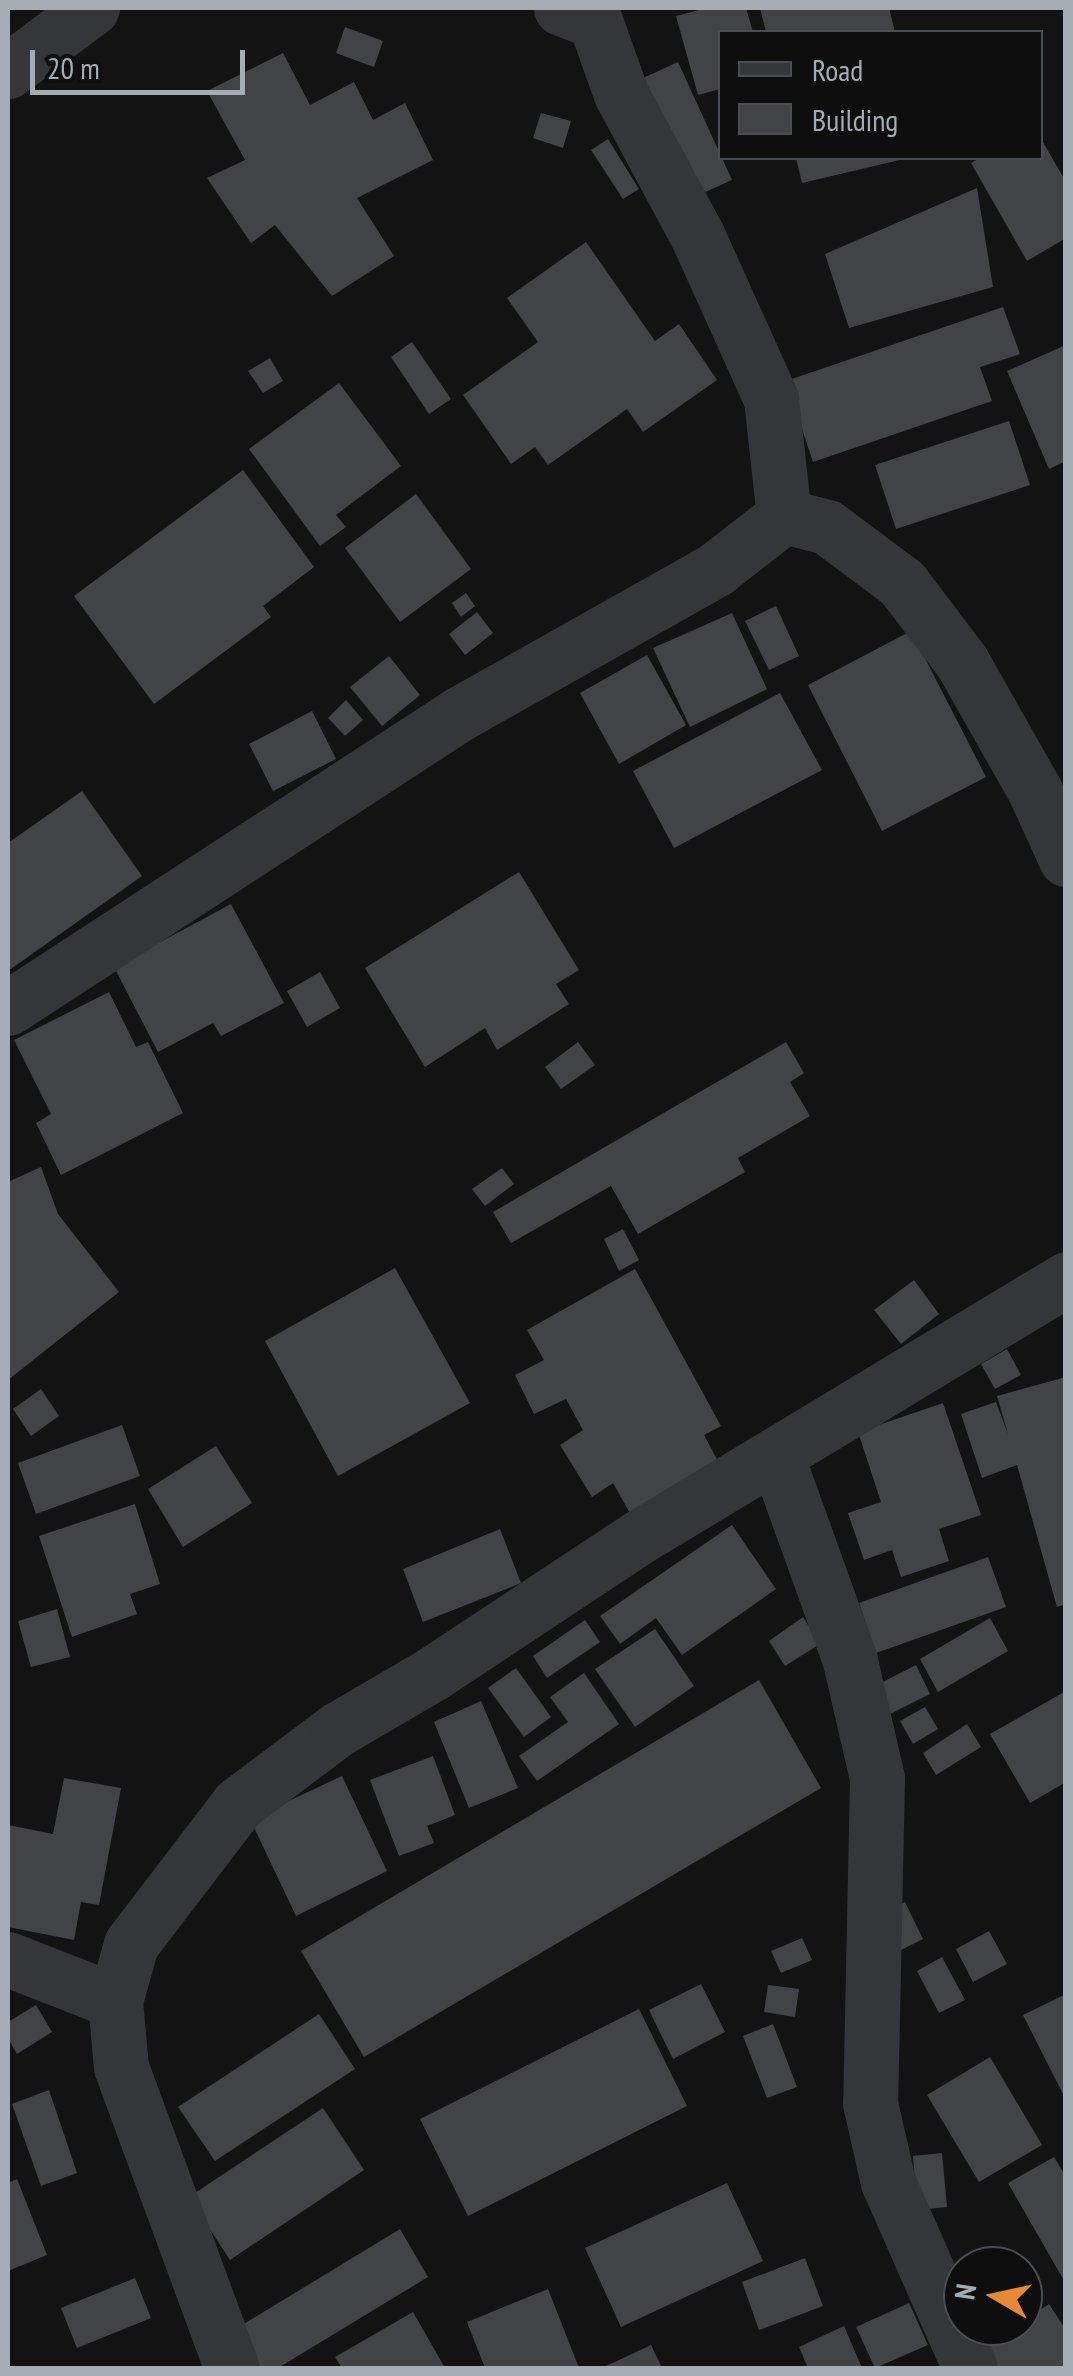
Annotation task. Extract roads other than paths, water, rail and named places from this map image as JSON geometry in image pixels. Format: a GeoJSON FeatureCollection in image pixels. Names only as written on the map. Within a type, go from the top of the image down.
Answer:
{"type":"FeatureCollection","features":[{"type":"Feature","properties":{"kind":"street"},"geometry":{"type":"LineString","coordinates":[[8,71],[92,8]]}},
{"type":"Feature","properties":{"kind":"street"},"geometry":{"type":"LineString","coordinates":[[588,12],[621,94],[696,235],[771,399],[784,516]]}},
{"type":"Feature","properties":{"kind":"street"},"geometry":{"type":"LineString","coordinates":[[784,516],[826,527],[902,583],[962,662],[1036,791],[1066,859]]}},
{"type":"Feature","properties":{"kind":"street"},"geometry":{"type":"LineString","coordinates":[[8,1008],[459,714],[716,569],[784,516]]}},
{"type":"Feature","properties":{"kind":"street"},"geometry":{"type":"LineString","coordinates":[[232,2368],[121,2067],[115,2000],[131,1944],[238,1804],[338,1729],[1066,1279]]}},
{"type":"Feature","properties":{"kind":"street"},"geometry":{"type":"LineString","coordinates":[[776,1455],[850,1661],[876,1778],[870,2103],[888,2182],[970,2368]]}},
{"type":"Feature","properties":{"kind":"street"},"geometry":{"type":"LineString","coordinates":[[8,1958],[115,2000]]}}]}
